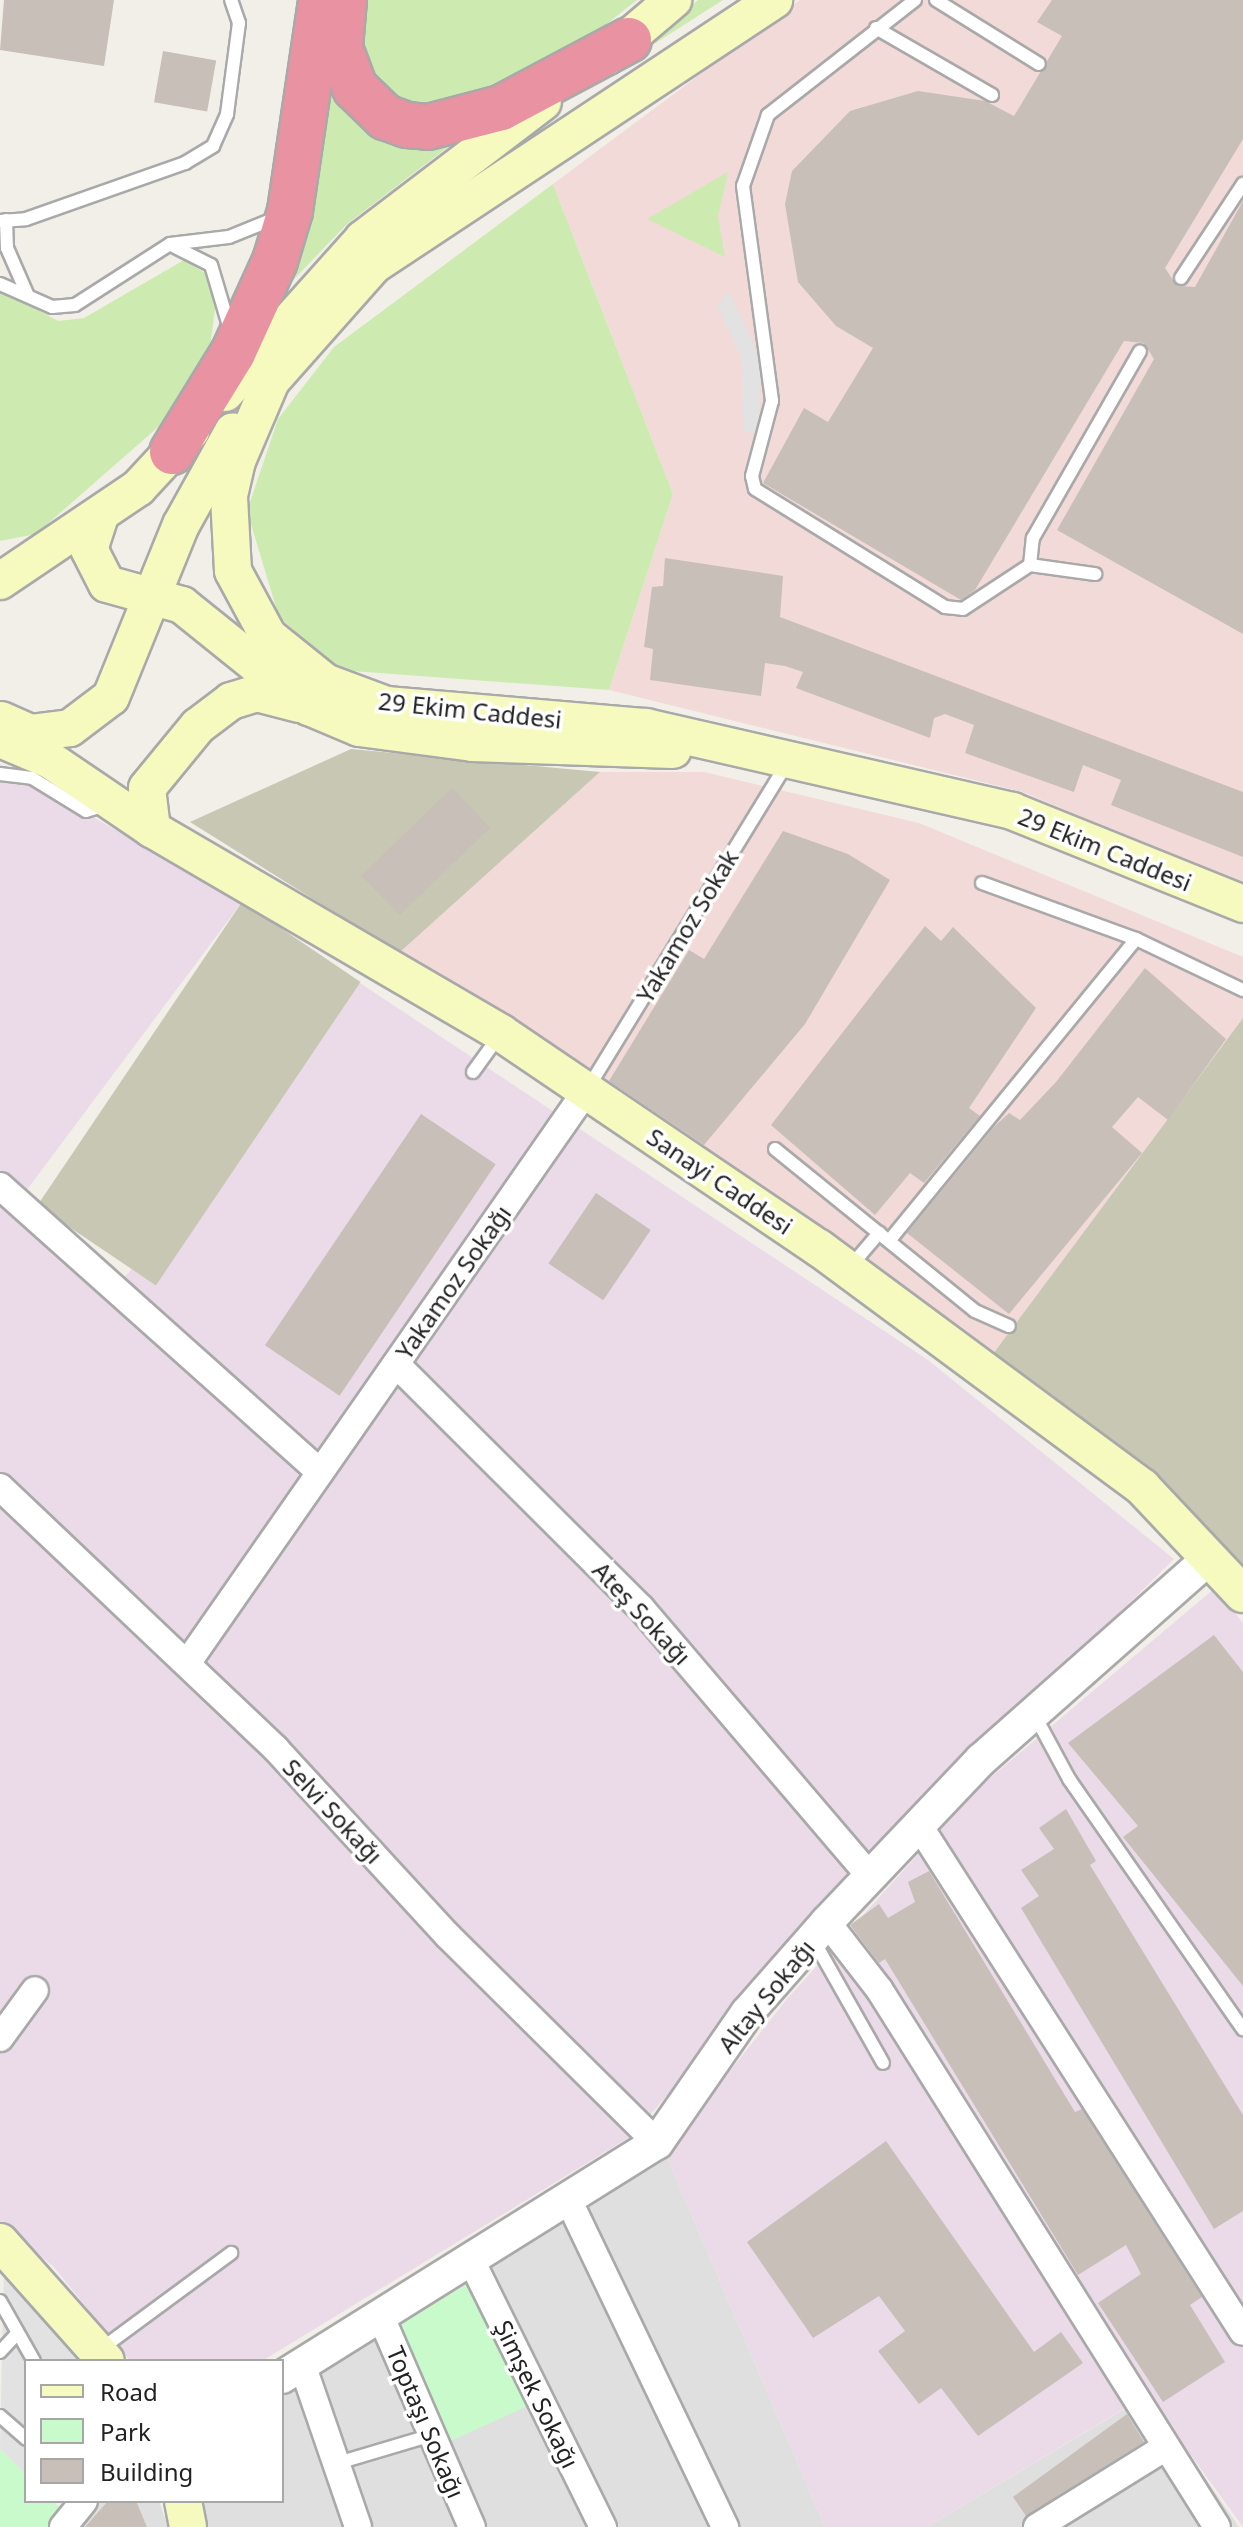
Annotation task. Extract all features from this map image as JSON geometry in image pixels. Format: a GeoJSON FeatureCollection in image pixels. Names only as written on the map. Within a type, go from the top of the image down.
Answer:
{"type":"FeatureCollection","features":[{"type":"Feature","properties":{"kind":"highway"},"geometry":{"type":"LineString","coordinates":[[344,0],[340,48],[355,88],[385,117],[407,125],[428,127],[501,108],[629,40]]}},
{"type":"Feature","properties":{"kind":"highway"},"geometry":{"type":"LineString","coordinates":[[172,452],[233,353],[290,211],[316,13]]}},
{"type":"Feature","properties":{"kind":"main road"},"geometry":{"type":"LineString","coordinates":[[0,581],[100,516],[172,452],[363,239],[457,161],[629,40],[673,0]]}},
{"type":"Feature","properties":{"kind":"main road"},"geometry":{"type":"LineString","coordinates":[[104,797],[83,762],[84,745],[111,697],[225,443],[275,372],[364,275],[441,214],[774,0]]}},
{"type":"Feature","properties":{"kind":"main road","name":"29 Ekim Caddesi"},"geometry":{"type":"LineString","coordinates":[[275,372],[237,461],[228,532],[233,571],[249,606],[300,665],[387,705],[646,727],[731,749],[1012,811],[1243,904]]}},
{"type":"Feature","properties":{"kind":"main road"},"geometry":{"type":"LineString","coordinates":[[100,516],[89,549],[96,570],[116,592],[154,596]]}},
{"type":"Feature","properties":{"kind":"main road","name":"29 Ekim Caddesi"},"geometry":{"type":"LineString","coordinates":[[154,596],[217,630],[309,707],[359,728],[414,739],[731,749]]}},
{"type":"Feature","properties":{"kind":"main road"},"geometry":{"type":"LineString","coordinates":[[152,829],[152,777],[209,718],[257,693],[309,707]]}},
{"type":"Feature","properties":{"kind":"main road"},"geometry":{"type":"LineString","coordinates":[[0,719],[30,733],[70,728],[111,697]]}},
{"type":"Feature","properties":{"kind":"main road","name":"Sanayi Caddesi"},"geometry":{"type":"LineString","coordinates":[[0,739],[50,760],[152,829],[501,1033],[848,1269],[1142,1487],[1243,1594]]}},
{"type":"Feature","properties":{"kind":"main road"},"geometry":{"type":"LineString","coordinates":[[2,2248],[103,2356]]}},
{"type":"Feature","properties":{"kind":"main road"},"geometry":{"type":"LineString","coordinates":[[183,2503],[188,2527]]}},
{"type":"Feature","properties":{"kind":"street","name":"Yakamoz Sokağı"},"geometry":{"type":"LineString","coordinates":[[188,1662],[586,1091]]}},
{"type":"Feature","properties":{"kind":"street"},"geometry":{"type":"LineString","coordinates":[[0,1186],[320,1472]]}},
{"type":"Feature","properties":{"kind":"street","name":"Ateş Sokağı"},"geometry":{"type":"LineString","coordinates":[[396,1364],[641,1608],[872,1878]]}},
{"type":"Feature","properties":{"kind":"street","name":"Selvi Sokağı"},"geometry":{"type":"LineString","coordinates":[[0,1487],[188,1662],[657,2143]]}},
{"type":"Feature","properties":{"kind":"street","name":"Altay Sokağı"},"geometry":{"type":"LineString","coordinates":[[292,2370],[657,2143],[747,2013],[819,1930],[1033,1712],[1209,1558]]}},
{"type":"Feature","properties":{"kind":"street"},"geometry":{"type":"LineString","coordinates":[[920,1827],[1243,2332]]}},
{"type":"Feature","properties":{"kind":"street"},"geometry":{"type":"LineString","coordinates":[[819,1930],[879,1989],[1166,2447],[1211,2525]]}},
{"type":"Feature","properties":{"kind":"street"},"geometry":{"type":"LineString","coordinates":[[0,2038],[35,1990]]}},
{"type":"Feature","properties":{"kind":"street"},"geometry":{"type":"LineString","coordinates":[[568,2199],[725,2527]]}},
{"type":"Feature","properties":{"kind":"street","name":"Şimşek Sokağı"},"geometry":{"type":"LineString","coordinates":[[471,2260],[603,2527]]}},
{"type":"Feature","properties":{"kind":"street","name":"Toptaşı Sokağı"},"geometry":{"type":"LineString","coordinates":[[381,2317],[472,2527]]}},
{"type":"Feature","properties":{"kind":"street"},"geometry":{"type":"LineString","coordinates":[[292,2370],[341,2462],[358,2527]]}},
{"type":"Feature","properties":{"kind":"street"},"geometry":{"type":"LineString","coordinates":[[1037,2527],[1166,2447]]}},
{"type":"Feature","properties":{"kind":"street"},"geometry":{"type":"LineString","coordinates":[[63,2527],[82,2503]]}},
{"type":"Feature","properties":{"kind":"lane"},"geometry":{"type":"LineString","coordinates":[[28,296],[7,248],[3,220],[185,163],[213,146],[227,114],[239,23],[231,0]]}},
{"type":"Feature","properties":{"kind":"lane"},"geometry":{"type":"LineString","coordinates":[[936,0],[1039,64]]}},
{"type":"Feature","properties":{"kind":"lane"},"geometry":{"type":"LineString","coordinates":[[910,1],[768,115],[743,186],[772,401],[752,476],[755,489],[945,607],[963,609],[1030,565],[1095,574]]}},
{"type":"Feature","properties":{"kind":"lane"},"geometry":{"type":"LineString","coordinates":[[876,28],[992,95]]}},
{"type":"Feature","properties":{"kind":"lane"},"geometry":{"type":"LineString","coordinates":[[1181,278],[1243,184]]}},
{"type":"Feature","properties":{"kind":"lane"},"geometry":{"type":"LineString","coordinates":[[0,284],[52,307],[75,305],[170,244],[229,237],[290,211]]}},
{"type":"Feature","properties":{"kind":"lane"},"geometry":{"type":"LineString","coordinates":[[170,244],[211,265],[233,353]]}},
{"type":"Feature","properties":{"kind":"lane"},"geometry":{"type":"LineString","coordinates":[[1030,565],[1033,538],[1140,351]]}},
{"type":"Feature","properties":{"kind":"lane","name":"Yakamoz Sokak"},"geometry":{"type":"LineString","coordinates":[[586,1091],[787,761]]}},
{"type":"Feature","properties":{"kind":"lane"},"geometry":{"type":"LineString","coordinates":[[0,774],[32,778],[86,811],[104,797]]}},
{"type":"Feature","properties":{"kind":"lane"},"geometry":{"type":"LineString","coordinates":[[982,883],[1136,939],[1243,990]]}},
{"type":"Feature","properties":{"kind":"lane"},"geometry":{"type":"LineString","coordinates":[[848,1269],[884,1237],[1136,939]]}},
{"type":"Feature","properties":{"kind":"lane"},"geometry":{"type":"LineString","coordinates":[[473,1072],[501,1033]]}},
{"type":"Feature","properties":{"kind":"lane"},"geometry":{"type":"LineString","coordinates":[[775,1149],[975,1311],[1009,1326]]}},
{"type":"Feature","properties":{"kind":"lane"},"geometry":{"type":"LineString","coordinates":[[1033,1712],[1069,1779],[1243,2029]]}},
{"type":"Feature","properties":{"kind":"lane"},"geometry":{"type":"LineString","coordinates":[[819,1930],[883,2063]]}},
{"type":"Feature","properties":{"kind":"lane"},"geometry":{"type":"LineString","coordinates":[[103,2356],[231,2253]]}},
{"type":"Feature","properties":{"kind":"lane"},"geometry":{"type":"LineString","coordinates":[[0,2301],[33,2359]]}},
{"type":"Feature","properties":{"kind":"lane"},"geometry":{"type":"LineString","coordinates":[[0,2352],[17,2334]]}},
{"type":"Feature","properties":{"kind":"lane"},"geometry":{"type":"LineString","coordinates":[[0,2416],[24,2437]]}},
{"type":"Feature","properties":{"kind":"lane"},"geometry":{"type":"LineString","coordinates":[[341,2462],[432,2435]]}},
{"type":"Feature","properties":{"kind":"shaded area"},"geometry":{"type":"Polygon","coordinates":[[[800,0],[1243,0],[1243,885],[1023,792],[609,690],[673,494],[553,184],[800,0]]]}},
{"type":"Feature","properties":{"kind":"shaded area"},"geometry":{"type":"Polygon","coordinates":[[[729,291],[761,361],[758,435],[743,431],[742,358],[717,305],[729,291]]]}},
{"type":"Feature","properties":{"kind":"shaded area"},"geometry":{"type":"Polygon","coordinates":[[[351,749],[600,772],[399,953],[190,822],[351,749]]]}},
{"type":"Feature","properties":{"kind":"shaded area"},"geometry":{"type":"Polygon","coordinates":[[[0,764],[242,902],[23,1195],[122,1281],[360,983],[928,1360],[1174,1559],[871,1857],[633,2135],[265,2359],[128,2359],[53,2266],[0,2225],[0,764]]]}},
{"type":"Feature","properties":{"kind":"shaded area"},"geometry":{"type":"Polygon","coordinates":[[[600,772],[704,772],[919,823],[1243,957],[1243,1018],[990,1358],[399,953],[600,772]]]}},
{"type":"Feature","properties":{"kind":"shaded area"},"geometry":{"type":"Polygon","coordinates":[[[242,902],[361,982],[156,1285],[37,1205],[242,902]]]}},
{"type":"Feature","properties":{"kind":"shaded area"},"geometry":{"type":"Polygon","coordinates":[[[1243,1018],[1243,1573],[990,1358],[1243,1018]]]}},
{"type":"Feature","properties":{"kind":"shaded area"},"geometry":{"type":"Polygon","coordinates":[[[1215,1588],[1243,1623],[1243,2527],[1147,2395],[927,2527],[825,2527],[665,2153],[787,1999],[978,1788],[1215,1588]]]}},
{"type":"Feature","properties":{"kind":"shaded area"},"geometry":{"type":"Polygon","coordinates":[[[665,2153],[825,2527],[208,2527],[200,2503],[284,2503],[284,2396],[400,2325],[444,2444],[473,2280],[665,2153]]]}},
{"type":"Feature","properties":{"kind":"shaded area"},"geometry":{"type":"Polygon","coordinates":[[[4,2267],[76,2359],[24,2359],[24,2472],[0,2449],[4,2267]]]}},
{"type":"Feature","properties":{"kind":"shaded area"},"geometry":{"type":"Polygon","coordinates":[[[1148,2395],[1239,2527],[927,2527],[1148,2395]]]}},
{"type":"Feature","properties":{"kind":"shaded area"},"geometry":{"type":"Polygon","coordinates":[[[70,2503],[160,2503],[168,2527],[50,2527],[70,2503]]]}},
{"type":"Feature","properties":{"kind":"green space"},"geometry":{"type":"Polygon","coordinates":[[[361,0],[637,0],[552,67],[437,112],[396,100],[375,83],[362,61],[361,0]]]}},
{"type":"Feature","properties":{"kind":"green space"},"geometry":{"type":"Polygon","coordinates":[[[698,0],[723,0],[640,53],[698,0]]]}},
{"type":"Feature","properties":{"kind":"green space"},"geometry":{"type":"Polygon","coordinates":[[[330,59],[461,137],[347,224],[276,298],[330,59]]]}},
{"type":"Feature","properties":{"kind":"green space"},"geometry":{"type":"Polygon","coordinates":[[[728,172],[718,217],[725,257],[647,219],[728,172]]]}},
{"type":"Feature","properties":{"kind":"green space"},"geometry":{"type":"Polygon","coordinates":[[[553,184],[673,494],[609,690],[339,670],[279,617],[247,511],[278,419],[334,347],[553,184]]]}},
{"type":"Feature","properties":{"kind":"green space"},"geometry":{"type":"Polygon","coordinates":[[[184,260],[208,275],[216,301],[210,348],[181,407],[36,534],[0,541],[0,289],[58,321],[84,318],[184,260]]]}},
{"type":"Feature","properties":{"kind":"green space"},"geometry":{"type":"Polygon","coordinates":[[[473,2280],[532,2404],[444,2444],[400,2325],[473,2280]]]}},
{"type":"Feature","properties":{"kind":"green space"},"geometry":{"type":"Polygon","coordinates":[[[0,2449],[24,2472],[24,2503],[55,2503],[63,2511],[50,2527],[0,2527],[0,2449]]]}},
{"type":"Feature","properties":{"kind":"building"},"geometry":{"type":"Polygon","coordinates":[[[4,0],[114,0],[104,66],[0,50],[4,0]]]}},
{"type":"Feature","properties":{"kind":"building"},"geometry":{"type":"Polygon","coordinates":[[[1052,0],[1243,0],[1243,139],[1165,268],[1177,286],[1195,287],[1243,201],[1243,634],[1057,530],[1154,359],[1144,343],[1124,341],[975,590],[961,600],[763,483],[804,408],[828,422],[873,348],[836,326],[798,282],[785,204],[792,171],[850,111],[918,91],[985,101],[1014,116],[1062,36],[1037,22],[1052,0]]]}},
{"type":"Feature","properties":{"kind":"building"},"geometry":{"type":"Polygon","coordinates":[[[163,51],[216,60],[207,112],[154,102],[163,51]]]}},
{"type":"Feature","properties":{"kind":"building"},"geometry":{"type":"Polygon","coordinates":[[[665,558],[783,576],[780,617],[1243,792],[1243,857],[1111,805],[1121,780],[1083,765],[1074,792],[965,753],[974,725],[945,714],[934,718],[930,738],[796,688],[803,672],[785,666],[765,663],[761,696],[650,680],[653,649],[644,647],[652,587],[663,586],[665,558]]]}},
{"type":"Feature","properties":{"kind":"building"},"geometry":{"type":"Polygon","coordinates":[[[452,788],[490,828],[400,915],[361,876],[452,788]]]}},
{"type":"Feature","properties":{"kind":"building"},"geometry":{"type":"Polygon","coordinates":[[[783,831],[848,854],[890,880],[805,1024],[704,1145],[609,1081],[689,950],[704,959],[783,831]]]}},
{"type":"Feature","properties":{"kind":"building"},"geometry":{"type":"Polygon","coordinates":[[[925,926],[941,941],[953,927],[1036,1008],[969,1108],[980,1116],[924,1183],[910,1173],[875,1215],[771,1125],[925,926]]]}},
{"type":"Feature","properties":{"kind":"building"},"geometry":{"type":"Polygon","coordinates":[[[1145,968],[1226,1039],[1168,1120],[1138,1097],[1112,1127],[1142,1153],[1009,1314],[907,1233],[994,1127],[1009,1113],[1020,1120],[1056,1082],[1145,968]]]}},
{"type":"Feature","properties":{"kind":"building"},"geometry":{"type":"Polygon","coordinates":[[[421,1114],[496,1164],[340,1396],[265,1345],[421,1114]]]}},
{"type":"Feature","properties":{"kind":"building"},"geometry":{"type":"Polygon","coordinates":[[[596,1193],[651,1230],[603,1300],[548,1263],[596,1193]]]}},
{"type":"Feature","properties":{"kind":"building"},"geometry":{"type":"Polygon","coordinates":[[[1214,1635],[1243,1672],[1243,1986],[1123,1837],[1138,1826],[1068,1743],[1214,1635]]]}},
{"type":"Feature","properties":{"kind":"building"},"geometry":{"type":"Polygon","coordinates":[[[1066,1809],[1096,1861],[1090,1865],[1243,2115],[1243,2211],[1214,2229],[1021,1908],[1039,1896],[1021,1870],[1054,1849],[1039,1828],[1066,1809]]]}},
{"type":"Feature","properties":{"kind":"building"},"geometry":{"type":"Polygon","coordinates":[[[929,1871],[1075,2112],[1082,2109],[1202,2297],[1190,2305],[1225,2362],[1163,2402],[1098,2303],[1141,2274],[1126,2245],[1078,2275],[885,1959],[879,1963],[850,1925],[879,1904],[888,1918],[915,1902],[908,1882],[929,1871]]]}},
{"type":"Feature","properties":{"kind":"building"},"geometry":{"type":"Polygon","coordinates":[[[886,2141],[1034,2352],[1061,2332],[1083,2363],[978,2436],[941,2388],[919,2404],[878,2351],[905,2331],[879,2296],[813,2338],[747,2242],[886,2141]]]}},
{"type":"Feature","properties":{"kind":"building"},"geometry":{"type":"Polygon","coordinates":[[[1127,2414],[1144,2442],[1026,2516],[1013,2497],[1127,2414]]]}},
{"type":"Feature","properties":{"kind":"building"},"geometry":{"type":"Polygon","coordinates":[[[106,2503],[137,2503],[147,2527],[85,2527],[106,2503]]]}}]}
